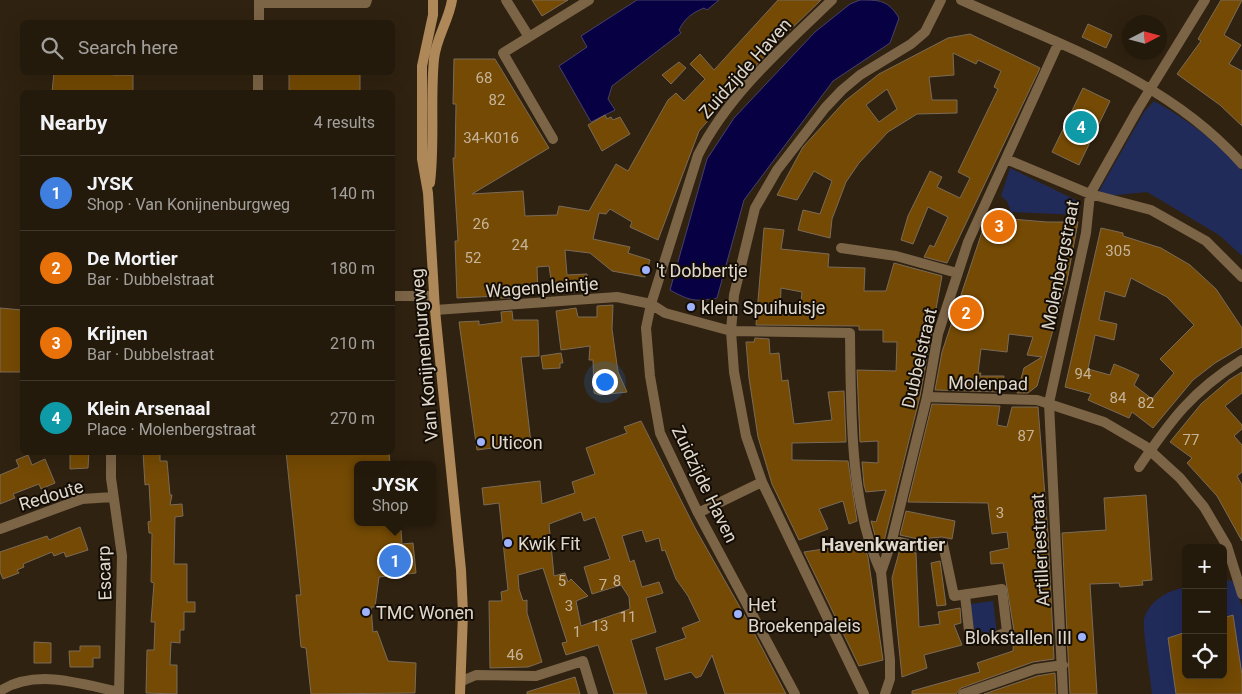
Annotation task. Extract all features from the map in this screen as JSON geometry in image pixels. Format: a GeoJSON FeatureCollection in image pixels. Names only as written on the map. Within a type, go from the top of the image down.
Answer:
{"type":"FeatureCollection","features":[{"type":"Feature","properties":{"kind":"main road","name":"Van Konijnenburgweg"},"geometry":{"type":"LineString","coordinates":[[433,0],[433,15],[424,51],[421,74],[422,159],[428,193],[435,310],[461,570],[462,681],[460,694]]}},
{"type":"Feature","properties":{"kind":"main road","name":"Van Konijnenburgweg"},"geometry":{"type":"LineString","coordinates":[[428,193],[433,159],[434,59],[438,40],[452,0]]}},
{"type":"Feature","properties":{"kind":"street"},"geometry":{"type":"LineString","coordinates":[[506,0],[528,37]]}},
{"type":"Feature","properties":{"kind":"street"},"geometry":{"type":"LineString","coordinates":[[553,139],[503,53],[589,0]]}},
{"type":"Feature","properties":{"kind":"street","name":"Zuidzijde Haven"},"geometry":{"type":"LineString","coordinates":[[795,694],[698,513],[658,424],[650,376],[646,328],[651,304],[698,155],[709,132],[785,44],[832,0]]}},
{"type":"Feature","properties":{"kind":"street"},"geometry":{"type":"LineString","coordinates":[[864,694],[762,482],[739,410],[731,331],[734,294],[755,208],[777,170],[825,108],[842,90],[860,75],[911,44],[925,32],[941,0]]}},
{"type":"Feature","properties":{"kind":"street"},"geometry":{"type":"LineString","coordinates":[[961,0],[1111,66],[1151,88],[1188,113],[1222,141],[1242,164]]}},
{"type":"Feature","properties":{"kind":"street","name":"Molenbergstraat"},"geometry":{"type":"LineString","coordinates":[[1049,404],[1086,233],[1090,194],[1151,88],[1205,0]]}},
{"type":"Feature","properties":{"kind":"street"},"geometry":{"type":"LineString","coordinates":[[260,20],[259,2],[367,2]]}},
{"type":"Feature","properties":{"kind":"street","name":"Dubbelstraat"},"geometry":{"type":"LineString","coordinates":[[885,694],[890,679],[890,660],[881,572],[892,540],[927,397],[938,334],[968,242],[1058,44]]}},
{"type":"Feature","properties":{"kind":"street"},"geometry":{"type":"LineString","coordinates":[[258,75],[258,90]]}},
{"type":"Feature","properties":{"kind":"street"},"geometry":{"type":"LineString","coordinates":[[1006,159],[1090,194],[1151,210],[1206,241],[1242,277]]}},
{"type":"Feature","properties":{"kind":"street"},"geometry":{"type":"LineString","coordinates":[[841,248],[896,256],[957,273]]}},
{"type":"Feature","properties":{"kind":"street"},"geometry":{"type":"LineString","coordinates":[[395,296],[434,296]]}},
{"type":"Feature","properties":{"kind":"street","name":"Wagenpleintje"},"geometry":{"type":"LineString","coordinates":[[435,310],[617,297],[651,304],[665,313],[731,331],[850,333],[851,408],[858,484],[871,551],[881,572]]}},
{"type":"Feature","properties":{"kind":"street"},"geometry":{"type":"LineString","coordinates":[[1139,467],[1180,409],[1215,377],[1242,360]]}},
{"type":"Feature","properties":{"kind":"street","name":"Molenpad"},"geometry":{"type":"LineString","coordinates":[[927,397],[1037,400],[1104,422],[1150,450],[1180,478],[1204,507],[1227,546],[1239,574],[1242,594]]}},
{"type":"Feature","properties":{"kind":"street","name":"Artilleriestraat"},"geometry":{"type":"LineString","coordinates":[[1049,404],[1063,694]]}},
{"type":"Feature","properties":{"kind":"street","name":"Escarp"},"geometry":{"type":"LineString","coordinates":[[111,455],[113,497],[122,556],[119,693]]}},
{"type":"Feature","properties":{"kind":"street"},"geometry":{"type":"LineString","coordinates":[[698,513],[762,482]]}},
{"type":"Feature","properties":{"kind":"street","name":"Redoute"},"geometry":{"type":"LineString","coordinates":[[0,529],[82,499],[113,497]]}},
{"type":"Feature","properties":{"kind":"street"},"geometry":{"type":"LineString","coordinates":[[892,540],[917,546],[943,544],[954,596],[1002,590],[1007,632],[987,640]]}},
{"type":"Feature","properties":{"kind":"street"},"geometry":{"type":"LineString","coordinates":[[964,595],[968,631]]}},
{"type":"Feature","properties":{"kind":"street"},"geometry":{"type":"LineString","coordinates":[[462,681],[476,675],[536,676],[583,661],[593,694]]}},
{"type":"Feature","properties":{"kind":"street"},"geometry":{"type":"LineString","coordinates":[[963,694],[1035,668],[1063,665]]}},
{"type":"Feature","properties":{"kind":"street"},"geometry":{"type":"LineString","coordinates":[[0,691],[26,680],[45,679],[64,680],[119,693]]}},
{"type":"Feature","properties":{"kind":"shaded area"},"geometry":{"type":"Polygon","coordinates":[[[637,0],[719,0],[707,10],[704,8],[689,16],[679,30],[681,33],[612,86],[608,99],[615,110],[591,122],[559,66],[587,47],[581,36],[637,0]]]}},
{"type":"Feature","properties":{"kind":"shaded area"},"geometry":{"type":"Polygon","coordinates":[[[860,0],[883,2],[895,12],[899,18],[890,43],[833,81],[744,200],[717,298],[693,300],[670,290],[707,159],[734,118],[815,32],[850,4],[860,0]]]}},
{"type":"Feature","properties":{"kind":"shaded area"},"geometry":{"type":"Polygon","coordinates":[[[1154,101],[1178,115],[1201,132],[1223,150],[1242,171],[1242,256],[1219,235],[1147,192],[1107,196],[1099,191],[1144,112],[1154,101]]]}},
{"type":"Feature","properties":{"kind":"shaded area"},"geometry":{"type":"Polygon","coordinates":[[[1010,168],[1080,202],[1079,215],[1011,212],[1007,201],[1001,196],[1010,168]]]}},
{"type":"Feature","properties":{"kind":"shaded area"},"geometry":{"type":"Polygon","coordinates":[[[1227,580],[1234,582],[1242,607],[1242,694],[1152,694],[1145,643],[1144,619],[1150,607],[1160,597],[1182,588],[1182,679],[1227,679],[1227,580]]]}},
{"type":"Feature","properties":{"kind":"shaded area"},"geometry":{"type":"Polygon","coordinates":[[[993,601],[997,634],[987,636],[982,631],[974,629],[970,604],[993,601]]]}},
{"type":"Feature","properties":{"kind":"building"},"geometry":{"type":"Polygon","coordinates":[[[532,0],[568,0],[542,16],[532,0]]]}},
{"type":"Feature","properties":{"kind":"building"},"geometry":{"type":"Polygon","coordinates":[[[778,0],[821,0],[789,31],[787,30],[699,131],[658,240],[630,227],[632,222],[610,209],[606,214],[599,213],[593,239],[630,247],[628,253],[650,260],[645,277],[612,271],[590,253],[565,250],[567,275],[587,274],[588,291],[553,293],[549,266],[537,267],[538,294],[510,295],[510,298],[500,298],[499,296],[457,298],[455,241],[458,241],[453,158],[455,158],[456,104],[453,104],[454,59],[495,59],[549,148],[472,194],[523,191],[525,216],[557,215],[559,206],[589,211],[616,164],[628,171],[668,100],[676,93],[684,101],[705,79],[690,64],[700,54],[714,70],[778,0]]]}},
{"type":"Feature","properties":{"kind":"building"},"geometry":{"type":"Polygon","coordinates":[[[1221,0],[1242,0],[1224,35],[1241,45],[1229,64],[1242,71],[1242,126],[1220,105],[1177,74],[1201,41],[1198,39],[1221,0]]]}},
{"type":"Feature","properties":{"kind":"building"},"geometry":{"type":"Polygon","coordinates":[[[1088,24],[1112,35],[1106,48],[1082,37],[1088,24]]]}},
{"type":"Feature","properties":{"kind":"building"},"geometry":{"type":"Polygon","coordinates":[[[970,34],[1040,68],[947,263],[924,257],[930,245],[934,247],[948,217],[928,207],[913,244],[901,240],[908,216],[930,171],[942,177],[937,187],[960,198],[970,178],[958,172],[998,89],[994,87],[1001,71],[978,60],[976,64],[953,53],[954,75],[929,77],[932,100],[957,100],[957,113],[917,114],[888,132],[859,163],[846,182],[832,219],[830,238],[798,230],[803,210],[820,214],[832,181],[814,171],[797,200],[777,195],[803,147],[845,101],[879,74],[948,38],[970,34]],[[887,89],[866,105],[879,122],[897,109],[887,89]]]}},
{"type":"Feature","properties":{"kind":"building"},"geometry":{"type":"Polygon","coordinates":[[[679,62],[686,68],[671,84],[662,75],[679,62]]]}},
{"type":"Feature","properties":{"kind":"building"},"geometry":{"type":"Polygon","coordinates":[[[54,75],[133,75],[133,90],[52,90],[54,75]]]}},
{"type":"Feature","properties":{"kind":"building"},"geometry":{"type":"Polygon","coordinates":[[[289,75],[360,75],[360,90],[289,90],[289,75]]]}},
{"type":"Feature","properties":{"kind":"building"},"geometry":{"type":"Polygon","coordinates":[[[1083,88],[1110,101],[1079,165],[1052,152],[1083,88]]]}},
{"type":"Feature","properties":{"kind":"building"},"geometry":{"type":"Polygon","coordinates":[[[605,115],[607,119],[611,117],[613,120],[620,117],[630,134],[602,151],[588,125],[605,115]]]}},
{"type":"Feature","properties":{"kind":"building"},"geometry":{"type":"Polygon","coordinates":[[[987,217],[1047,222],[1078,222],[1067,281],[1037,386],[1028,393],[1017,393],[1024,368],[1042,357],[1027,355],[1033,337],[1009,334],[1007,352],[981,349],[978,373],[981,373],[980,376],[1004,376],[1002,392],[935,390],[942,352],[987,217]]]}},
{"type":"Feature","properties":{"kind":"building"},"geometry":{"type":"Polygon","coordinates":[[[764,228],[784,230],[781,249],[829,254],[828,267],[865,268],[864,291],[886,291],[894,263],[942,276],[920,396],[884,541],[876,539],[871,521],[876,522],[886,490],[866,492],[864,485],[862,462],[878,463],[878,441],[860,442],[857,370],[896,371],[897,342],[883,342],[883,330],[859,330],[859,326],[756,325],[764,228]],[[781,288],[780,313],[800,313],[802,292],[781,288]]]}},
{"type":"Feature","properties":{"kind":"building"},"geometry":{"type":"Polygon","coordinates":[[[1101,228],[1123,233],[1123,236],[1161,248],[1190,265],[1216,289],[1242,328],[1242,347],[1215,363],[1193,380],[1153,428],[1132,412],[1129,418],[1088,400],[1091,394],[1065,387],[1101,228]],[[1131,278],[1125,297],[1105,291],[1099,320],[1117,324],[1114,340],[1095,335],[1088,369],[1110,375],[1114,364],[1139,375],[1134,385],[1152,399],[1174,373],[1160,359],[1194,325],[1167,297],[1131,278]]]}},
{"type":"Feature","properties":{"kind":"building"},"geometry":{"type":"Polygon","coordinates":[[[613,305],[612,329],[618,372],[627,392],[600,395],[594,393],[593,360],[589,360],[590,346],[561,350],[556,311],[576,308],[578,317],[597,317],[597,306],[613,305]]]}},
{"type":"Feature","properties":{"kind":"building"},"geometry":{"type":"Polygon","coordinates":[[[0,308],[20,310],[20,372],[0,372],[0,308]]]}},
{"type":"Feature","properties":{"kind":"building"},"geometry":{"type":"Polygon","coordinates":[[[512,311],[513,320],[538,320],[539,356],[521,357],[531,443],[477,450],[459,322],[479,321],[479,325],[502,322],[501,312],[512,311]]]}},
{"type":"Feature","properties":{"kind":"building"},"geometry":{"type":"Polygon","coordinates":[[[755,338],[769,339],[770,354],[779,353],[782,381],[788,380],[794,424],[832,420],[828,392],[844,391],[846,442],[792,443],[792,460],[848,461],[857,521],[849,524],[843,501],[819,509],[828,529],[799,540],[772,484],[758,437],[749,378],[746,342],[754,342],[755,338]]]}},
{"type":"Feature","properties":{"kind":"building"},"geometry":{"type":"Polygon","coordinates":[[[561,353],[563,363],[560,363],[560,368],[543,369],[541,356],[561,353]]]}},
{"type":"Feature","properties":{"kind":"building"},"geometry":{"type":"Polygon","coordinates":[[[1242,372],[1242,393],[1225,406],[1242,425],[1242,429],[1234,436],[1242,445],[1242,472],[1237,476],[1242,485],[1242,541],[1217,496],[1187,463],[1192,458],[1170,442],[1201,404],[1229,380],[1242,372]]]}},
{"type":"Feature","properties":{"kind":"building"},"geometry":{"type":"Polygon","coordinates":[[[932,404],[1000,406],[997,425],[1007,427],[1012,407],[1038,407],[1048,534],[1054,659],[1033,662],[961,688],[956,694],[912,694],[912,691],[980,672],[977,663],[1013,651],[1014,631],[1003,563],[991,564],[990,552],[1009,548],[1007,532],[992,534],[988,503],[908,502],[932,404]]]}},
{"type":"Feature","properties":{"kind":"building"},"geometry":{"type":"Polygon","coordinates":[[[641,421],[695,528],[750,625],[786,694],[725,694],[712,655],[701,676],[696,678],[691,672],[665,680],[656,648],[686,638],[682,628],[700,621],[688,596],[676,579],[665,550],[662,551],[659,538],[646,542],[642,530],[622,536],[630,562],[634,560],[642,587],[659,582],[663,593],[646,598],[656,632],[631,640],[647,694],[614,694],[598,645],[566,655],[562,643],[567,642],[543,568],[518,575],[519,589],[523,601],[527,600],[527,613],[542,662],[528,667],[490,668],[489,601],[502,601],[501,592],[508,590],[499,503],[484,505],[482,488],[540,481],[542,504],[575,493],[572,482],[595,474],[586,448],[627,433],[624,427],[641,421]],[[581,512],[549,524],[554,576],[565,573],[568,582],[571,579],[588,596],[576,601],[581,626],[630,609],[629,597],[621,585],[592,594],[584,567],[610,559],[595,517],[584,521],[581,512]]]}},
{"type":"Feature","properties":{"kind":"building"},"geometry":{"type":"Polygon","coordinates":[[[28,455],[32,465],[45,459],[55,483],[41,489],[39,484],[13,494],[15,498],[0,504],[0,475],[19,467],[16,460],[28,455]]]}},
{"type":"Feature","properties":{"kind":"building"},"geometry":{"type":"Polygon","coordinates":[[[70,455],[89,455],[88,468],[70,469],[70,455]]]}},
{"type":"Feature","properties":{"kind":"building"},"geometry":{"type":"Polygon","coordinates":[[[143,455],[160,455],[160,461],[167,461],[170,495],[172,495],[170,505],[182,504],[183,516],[175,517],[174,564],[187,564],[187,602],[195,602],[195,612],[184,612],[184,630],[180,630],[180,643],[171,642],[170,665],[177,665],[177,694],[146,693],[147,650],[154,650],[155,622],[151,622],[154,583],[151,582],[152,533],[149,533],[148,522],[151,521],[149,484],[145,485],[143,455]]]}},
{"type":"Feature","properties":{"kind":"building"},"geometry":{"type":"Polygon","coordinates":[[[286,455],[389,455],[390,461],[354,461],[354,526],[396,526],[397,530],[401,530],[402,544],[413,543],[416,573],[379,577],[375,607],[371,607],[373,632],[377,631],[388,661],[416,663],[415,693],[311,694],[306,648],[301,647],[296,595],[301,595],[286,455]]]}},
{"type":"Feature","properties":{"kind":"building"},"geometry":{"type":"Polygon","coordinates":[[[1146,495],[1152,580],[1142,581],[1143,585],[1120,587],[1119,583],[1090,584],[1097,694],[1070,694],[1062,533],[1106,530],[1104,498],[1146,495]]]}},
{"type":"Feature","properties":{"kind":"building"},"geometry":{"type":"Polygon","coordinates":[[[906,511],[955,521],[952,539],[942,537],[918,539],[900,535],[906,511]]]}},
{"type":"Feature","properties":{"kind":"building"},"geometry":{"type":"Polygon","coordinates":[[[80,527],[88,550],[66,557],[64,552],[54,556],[52,552],[23,564],[24,567],[17,570],[19,573],[3,579],[0,572],[0,552],[47,536],[49,540],[80,527]]]}},
{"type":"Feature","properties":{"kind":"building"},"geometry":{"type":"Polygon","coordinates":[[[863,543],[868,557],[883,660],[859,666],[804,552],[830,548],[832,552],[841,546],[863,543]]]}},
{"type":"Feature","properties":{"kind":"building"},"geometry":{"type":"Polygon","coordinates":[[[900,549],[916,553],[919,627],[940,624],[938,612],[960,608],[961,623],[954,625],[962,645],[924,655],[927,668],[902,677],[892,578],[900,549]]]}},
{"type":"Feature","properties":{"kind":"building"},"geometry":{"type":"Polygon","coordinates":[[[940,561],[946,605],[937,606],[931,563],[940,561]]]}},
{"type":"Feature","properties":{"kind":"building"},"geometry":{"type":"Polygon","coordinates":[[[1233,615],[1242,675],[1242,694],[1176,694],[1168,638],[1182,633],[1182,679],[1227,679],[1227,617],[1233,615]]]}},
{"type":"Feature","properties":{"kind":"building"},"geometry":{"type":"Polygon","coordinates":[[[34,642],[51,643],[51,663],[34,663],[34,642]]]}},
{"type":"Feature","properties":{"kind":"building"},"geometry":{"type":"Polygon","coordinates":[[[80,646],[100,646],[100,658],[93,658],[93,667],[70,667],[69,651],[80,651],[80,646]]]}},
{"type":"Feature","properties":{"kind":"building"},"geometry":{"type":"Polygon","coordinates":[[[1055,673],[1056,694],[984,694],[1037,676],[1055,673]]]}},
{"type":"Feature","properties":{"kind":"building"},"geometry":{"type":"Polygon","coordinates":[[[575,677],[580,694],[527,694],[527,692],[575,677]]]}},
{"type":"Feature","properties":{"kind":"place","name":"Klein Arsenaal"},"geometry":{"type":"Point","coordinates":[1081,127]}},
{"type":"Feature","properties":{"kind":"place","name":"Krijnen"},"geometry":{"type":"Point","coordinates":[999,226]}},
{"type":"Feature","properties":{"kind":"place","name":"'t Dobbertje"},"geometry":{"type":"Point","coordinates":[646,270]}},
{"type":"Feature","properties":{"kind":"place","name":"klein Spuihuisje"},"geometry":{"type":"Point","coordinates":[691,307]}},
{"type":"Feature","properties":{"kind":"place","name":"De Mortier"},"geometry":{"type":"Point","coordinates":[966,313]}},
{"type":"Feature","properties":{"kind":"place","name":"Uticon"},"geometry":{"type":"Point","coordinates":[481,442]}},
{"type":"Feature","properties":{"kind":"place","name":"Kwik Fit"},"geometry":{"type":"Point","coordinates":[508,543]}},
{"type":"Feature","properties":{"kind":"place","name":"JYSK"},"geometry":{"type":"Point","coordinates":[395,561]}},
{"type":"Feature","properties":{"kind":"place","name":"TMC Wonen"},"geometry":{"type":"Point","coordinates":[366,612]}},
{"type":"Feature","properties":{"kind":"place","name":"Het Broekenpaleis"},"geometry":{"type":"Point","coordinates":[738,614]}},
{"type":"Feature","properties":{"kind":"place","name":"Blokstallen III"},"geometry":{"type":"Point","coordinates":[1082,637]}},
{"type":"Feature","properties":{"kind":"district","name":"Havenkwartier"},"geometry":{"type":"Point","coordinates":[883,544]}}]}
